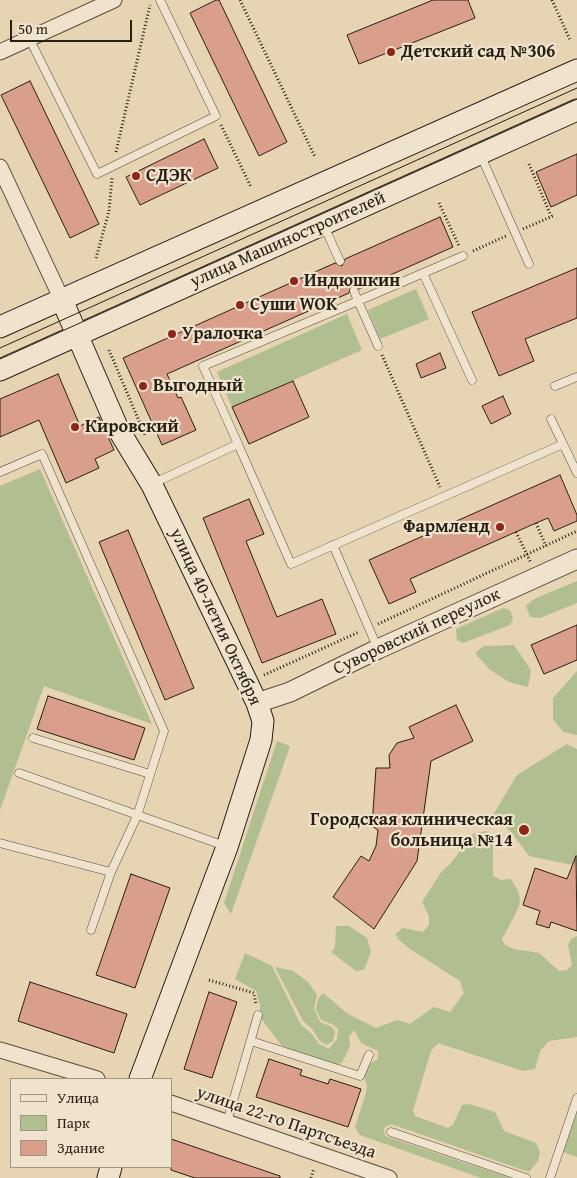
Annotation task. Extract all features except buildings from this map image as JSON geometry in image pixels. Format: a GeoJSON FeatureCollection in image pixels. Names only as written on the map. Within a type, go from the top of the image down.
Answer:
{"type":"FeatureCollection","features":[{"type":"Feature","properties":{"kind":"main road","name":"улица Машиностроителей"},"geometry":{"type":"LineString","coordinates":[[0,327],[577,70]]}},
{"type":"Feature","properties":{"kind":"main road","name":"улица Машиностроителей"},"geometry":{"type":"LineString","coordinates":[[0,370],[577,110]]}},
{"type":"Feature","properties":{"kind":"main road","name":"улица 40-летия Октября"},"geometry":{"type":"LineString","coordinates":[[62,300],[118,429],[152,485],[256,703],[263,722],[261,740],[227,847],[140,1078]]}},
{"type":"Feature","properties":{"kind":"street"},"geometry":{"type":"LineString","coordinates":[[0,52],[114,0]]}},
{"type":"Feature","properties":{"kind":"street"},"geometry":{"type":"LineString","coordinates":[[0,167],[62,300]]}},
{"type":"Feature","properties":{"kind":"street","name":"Суворовский переулок"},"geometry":{"type":"LineString","coordinates":[[256,703],[290,692],[378,649],[577,559]]}},
{"type":"Feature","properties":{"kind":"street"},"geometry":{"type":"LineString","coordinates":[[0,1050],[94,1078]]}},
{"type":"Feature","properties":{"kind":"street","name":"улица 22-го Партсъезда"},"geometry":{"type":"LineString","coordinates":[[172,1103],[389,1178]]}},
{"type":"Feature","properties":{"kind":"lane"},"geometry":{"type":"LineString","coordinates":[[29,38],[97,174],[216,116],[160,0]]}},
{"type":"Feature","properties":{"kind":"lane"},"geometry":{"type":"LineString","coordinates":[[479,154],[529,264]]}},
{"type":"Feature","properties":{"kind":"lane"},"geometry":{"type":"LineString","coordinates":[[324,224],[340,261]]}},
{"type":"Feature","properties":{"kind":"lane"},"geometry":{"type":"LineString","coordinates":[[463,256],[203,366],[291,564],[563,444]]}},
{"type":"Feature","properties":{"kind":"lane"},"geometry":{"type":"LineString","coordinates":[[423,273],[472,380]]}},
{"type":"Feature","properties":{"kind":"lane"},"geometry":{"type":"LineString","coordinates":[[354,291],[378,346]]}},
{"type":"Feature","properties":{"kind":"lane"},"geometry":{"type":"LineString","coordinates":[[555,386],[577,377]]}},
{"type":"Feature","properties":{"kind":"lane"},"geometry":{"type":"LineString","coordinates":[[552,419],[577,473]]}},
{"type":"Feature","properties":{"kind":"lane"},"geometry":{"type":"LineString","coordinates":[[152,485],[163,477],[238,444]]}},
{"type":"Feature","properties":{"kind":"lane"},"geometry":{"type":"LineString","coordinates":[[0,472],[42,454],[164,731],[137,816],[111,872],[91,930]]}},
{"type":"Feature","properties":{"kind":"lane"},"geometry":{"type":"LineString","coordinates":[[333,545],[378,649]]}},
{"type":"Feature","properties":{"kind":"lane"},"geometry":{"type":"LineString","coordinates":[[32,738],[150,774]]}},
{"type":"Feature","properties":{"kind":"lane"},"geometry":{"type":"LineString","coordinates":[[19,773],[227,847]]}},
{"type":"Feature","properties":{"kind":"lane"},"geometry":{"type":"LineString","coordinates":[[0,843],[111,872]]}},
{"type":"Feature","properties":{"kind":"lane"},"geometry":{"type":"LineString","coordinates":[[227,1122],[258,1015]]}},
{"type":"Feature","properties":{"kind":"lane"},"geometry":{"type":"LineString","coordinates":[[251,1041],[360,1076],[369,1055]]}},
{"type":"Feature","properties":{"kind":"lane"},"geometry":{"type":"LineString","coordinates":[[550,1178],[577,1098]]}},
{"type":"Feature","properties":{"kind":"lane"},"geometry":{"type":"LineString","coordinates":[[390,1132],[526,1178]]}},
{"type":"Feature","properties":{"kind":"path"},"geometry":{"type":"LineString","coordinates":[[96,258],[110,211],[113,166],[151,0]]}},
{"type":"Feature","properties":{"kind":"path"},"geometry":{"type":"LineString","coordinates":[[240,0],[315,158]]}},
{"type":"Feature","properties":{"kind":"path"},"geometry":{"type":"LineString","coordinates":[[552,0],[570,40]]}},
{"type":"Feature","properties":{"kind":"path"},"geometry":{"type":"LineString","coordinates":[[216,116],[251,187]]}},
{"type":"Feature","properties":{"kind":"path"},"geometry":{"type":"LineString","coordinates":[[529,164],[552,216]]}},
{"type":"Feature","properties":{"kind":"path"},"geometry":{"type":"LineString","coordinates":[[439,203],[463,256]]}},
{"type":"Feature","properties":{"kind":"path"},"geometry":{"type":"LineString","coordinates":[[378,346],[444,496]]}},
{"type":"Feature","properties":{"kind":"path"},"geometry":{"type":"LineString","coordinates":[[536,523],[546,546]]}},
{"type":"Feature","properties":{"kind":"path"},"geometry":{"type":"LineString","coordinates":[[516,532],[527,554]]}},
{"type":"Feature","properties":{"kind":"path"},"geometry":{"type":"LineString","coordinates":[[256,679],[577,532]]}},
{"type":"Feature","properties":{"kind":"path"},"geometry":{"type":"LineString","coordinates":[[209,980],[254,993],[258,1015]]}},
{"type":"Feature","properties":{"kind":"path"},"geometry":{"type":"LineString","coordinates":[[311,1178],[314,1167]]}},
{"type":"Feature","properties":{"kind":"green space"},"geometry":{"type":"Polygon","coordinates":[[[416,289],[429,319],[380,339],[368,310],[416,289]]]}},
{"type":"Feature","properties":{"kind":"green space"},"geometry":{"type":"Polygon","coordinates":[[[347,314],[362,350],[232,407],[217,372],[347,314]]]}},
{"type":"Feature","properties":{"kind":"green space"},"geometry":{"type":"Polygon","coordinates":[[[40,469],[152,724],[44,686],[0,810],[0,486],[40,469]]]}},
{"type":"Feature","properties":{"kind":"green space"},"geometry":{"type":"Polygon","coordinates":[[[577,581],[577,603],[540,618],[530,617],[526,606],[534,599],[577,581]]]}},
{"type":"Feature","properties":{"kind":"green space"},"geometry":{"type":"Polygon","coordinates":[[[503,608],[510,610],[513,619],[510,625],[463,643],[457,640],[456,629],[503,608]]]}},
{"type":"Feature","properties":{"kind":"green space"},"geometry":{"type":"Polygon","coordinates":[[[514,645],[531,670],[528,687],[509,682],[489,669],[475,653],[484,646],[514,645]]]}},
{"type":"Feature","properties":{"kind":"green space"},"geometry":{"type":"Polygon","coordinates":[[[577,671],[577,735],[563,732],[553,719],[553,698],[577,671]]]}},
{"type":"Feature","properties":{"kind":"green space"},"geometry":{"type":"Polygon","coordinates":[[[277,741],[290,746],[231,914],[224,903],[277,741]]]}},
{"type":"Feature","properties":{"kind":"green space"},"geometry":{"type":"Polygon","coordinates":[[[567,744],[577,749],[577,866],[529,856],[511,832],[493,815],[517,775],[567,744]]]}},
{"type":"Feature","properties":{"kind":"green space"},"geometry":{"type":"Polygon","coordinates":[[[486,831],[493,837],[493,876],[501,880],[511,879],[519,893],[520,903],[502,939],[505,945],[514,949],[539,953],[559,971],[567,970],[572,965],[568,945],[571,939],[577,936],[577,1037],[549,1041],[540,1051],[535,1069],[523,1071],[438,1043],[431,1051],[413,1110],[415,1116],[448,1128],[453,1125],[462,1105],[469,1104],[495,1112],[504,1131],[536,1143],[540,1152],[538,1161],[529,1172],[391,1124],[384,1128],[385,1136],[511,1178],[481,1178],[360,1135],[355,1127],[366,1093],[367,1085],[364,1077],[368,1065],[378,1059],[378,1051],[361,1043],[354,1030],[349,1037],[350,1046],[342,1063],[333,1065],[282,1046],[260,1017],[260,1005],[256,991],[235,979],[245,953],[272,966],[301,1025],[312,1034],[319,1044],[329,1049],[337,1039],[338,1029],[334,1025],[321,1020],[316,1009],[318,999],[323,993],[348,1014],[376,1028],[397,1020],[410,1024],[434,1007],[450,1012],[464,993],[460,981],[410,949],[395,934],[403,928],[423,932],[429,925],[429,916],[422,902],[442,871],[450,864],[473,834],[486,831]]]}},
{"type":"Feature","properties":{"kind":"green space"},"geometry":{"type":"Polygon","coordinates":[[[336,926],[349,926],[367,938],[371,952],[364,970],[356,971],[331,952],[335,948],[336,926]]]}},
{"type":"Feature","properties":{"kind":"green space"},"geometry":{"type":"Polygon","coordinates":[[[275,967],[293,971],[308,982],[317,995],[314,1008],[320,1022],[332,1027],[335,1032],[333,1041],[326,1045],[319,1040],[312,1029],[303,1021],[275,967]]]}},
{"type":"Feature","properties":{"kind":"green space"},"geometry":{"type":"Polygon","coordinates":[[[577,1112],[577,1157],[563,1152],[577,1112]]]}},
{"type":"Feature","properties":{"kind":"tram line"},"geometry":{"type":"LineString","coordinates":[[0,348],[577,88]]}},
{"type":"Feature","properties":{"kind":"tram line"},"geometry":{"type":"LineString","coordinates":[[0,359],[577,99]]}},
{"type":"Feature","properties":{"kind":"place","name":"Детский сад №306"},"geometry":{"type":"Point","coordinates":[391,52]}},
{"type":"Feature","properties":{"kind":"place","name":"СДЭК"},"geometry":{"type":"Point","coordinates":[136,176]}},
{"type":"Feature","properties":{"kind":"place","name":"Индюшкин"},"geometry":{"type":"Point","coordinates":[294,281]}},
{"type":"Feature","properties":{"kind":"place","name":"Суши WOK"},"geometry":{"type":"Point","coordinates":[240,305]}},
{"type":"Feature","properties":{"kind":"place","name":"Уралочка"},"geometry":{"type":"Point","coordinates":[172,334]}},
{"type":"Feature","properties":{"kind":"place","name":"Выгодный"},"geometry":{"type":"Point","coordinates":[143,386]}},
{"type":"Feature","properties":{"kind":"place","name":"Кировский"},"geometry":{"type":"Point","coordinates":[75,427]}},
{"type":"Feature","properties":{"kind":"place","name":"Фармленд"},"geometry":{"type":"Point","coordinates":[500,527]}},
{"type":"Feature","properties":{"kind":"place","name":"Городская клиническая больница №14"},"geometry":{"type":"Point","coordinates":[524,830]}}]}
